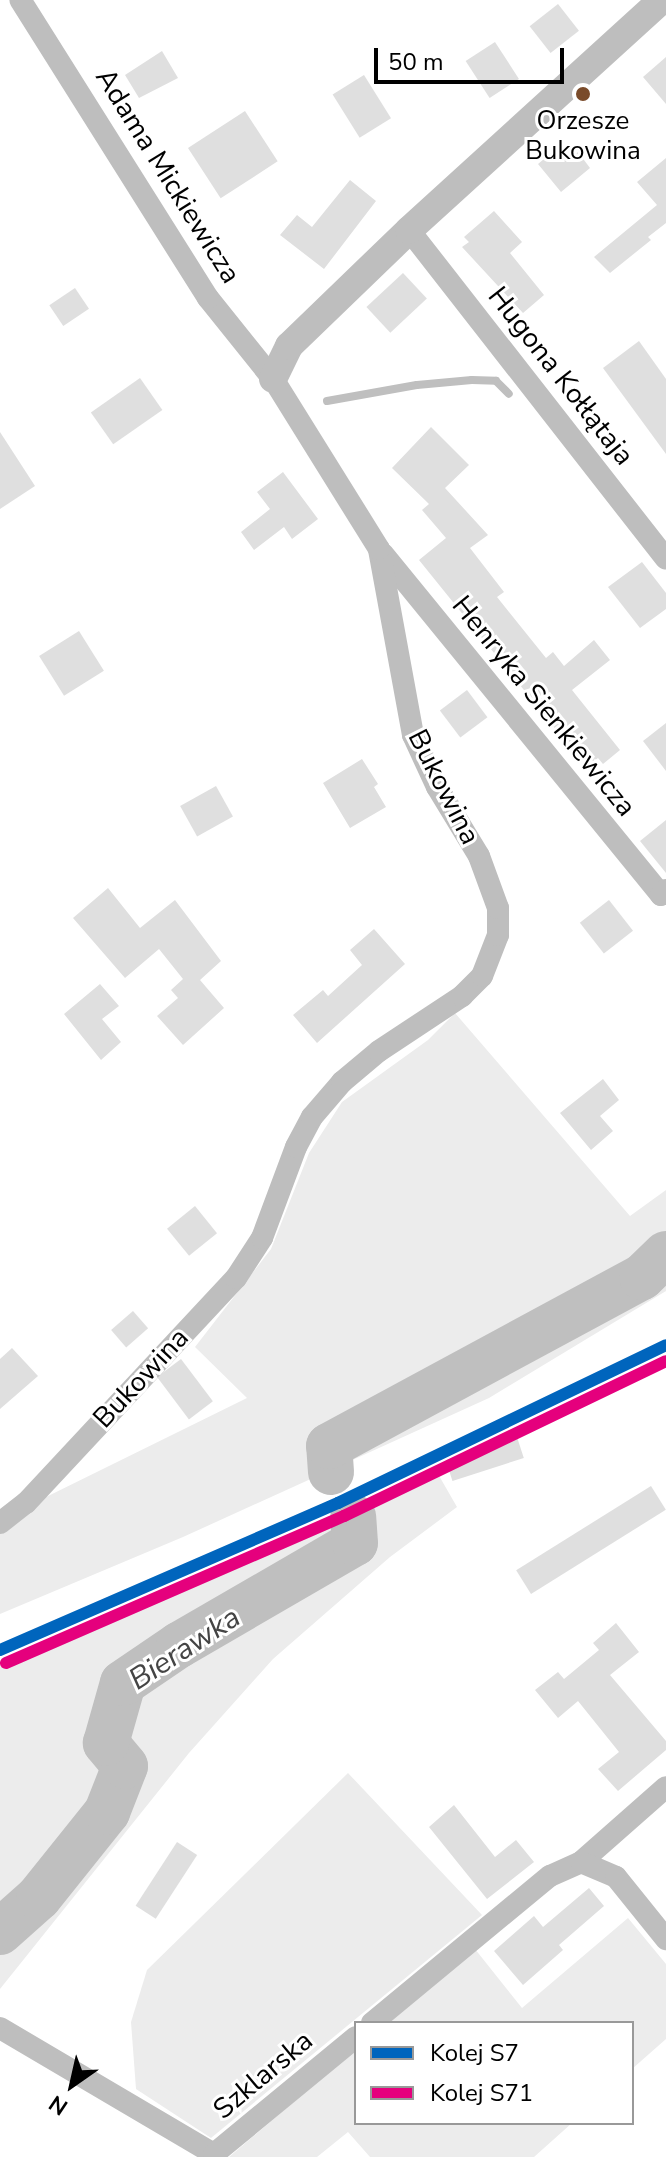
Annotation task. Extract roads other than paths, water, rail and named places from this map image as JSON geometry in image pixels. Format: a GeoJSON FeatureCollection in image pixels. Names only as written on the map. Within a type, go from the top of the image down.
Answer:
{"type":"FeatureCollection","features":[{"type":"Feature","properties":{"kind":"street","name":"Adama Mickiewicza"},"geometry":{"type":"LineString","coordinates":[[20,0],[208,298],[273,379]]}},
{"type":"Feature","properties":{"kind":"street"},"geometry":{"type":"LineString","coordinates":[[273,379],[289,346],[409,230],[662,0]]}},
{"type":"Feature","properties":{"kind":"street","name":"Hugona Kołłątaja"},"geometry":{"type":"LineString","coordinates":[[409,230],[666,559]]}},
{"type":"Feature","properties":{"kind":"street","name":"Bukowina"},"geometry":{"type":"LineString","coordinates":[[0,1523],[26,1503],[236,1278],[262,1238],[296,1147],[312,1117],[342,1082],[462,996],[482,976],[498,935],[498,908],[479,856],[437,787],[413,735],[379,549],[273,379]]}},
{"type":"Feature","properties":{"kind":"street","name":"Henryka Sienkiewicza"},"geometry":{"type":"LineString","coordinates":[[379,549],[661,895],[666,890]]}},
{"type":"Feature","properties":{"kind":"street"},"geometry":{"type":"LineString","coordinates":[[374,2021],[550,1876],[581,1862],[666,1787]]}},
{"type":"Feature","properties":{"kind":"street"},"geometry":{"type":"LineString","coordinates":[[581,1862],[616,1877],[666,1939]]}},
{"type":"Feature","properties":{"kind":"street","name":"Szklarska"},"geometry":{"type":"LineString","coordinates":[[0,2028],[214,2154],[354,2039]]}},
{"type":"Feature","properties":{"kind":"waterway"},"geometry":{"type":"LineString","coordinates":[[327,401],[417,385],[472,380],[496,381],[509,394]]}},
{"type":"Feature","properties":{"kind":"waterway","name":"Bierawka"},"geometry":{"type":"LineString","coordinates":[[331,1472],[329,1446],[642,1277],[666,1254]]}},
{"type":"Feature","properties":{"kind":"waterway","name":"Bierawka"},"geometry":{"type":"LineString","coordinates":[[0,1932],[39,1897],[107,1812],[125,1766],[106,1743],[123,1683],[179,1645],[355,1543],[353,1517]]}},
{"type":"Feature","properties":{"kind":"rail line","name":"S7"},"geometry":{"type":"LineString","coordinates":[[0,1650],[338,1503],[666,1345]]}},
{"type":"Feature","properties":{"kind":"rail line","name":"S71"},"geometry":{"type":"LineString","coordinates":[[6,1663],[344,1516],[666,1361]]}},
{"type":"Feature","properties":{"kind":"place","name":"Orzesze Bukowina"},"geometry":{"type":"Point","coordinates":[583,94]}}]}
